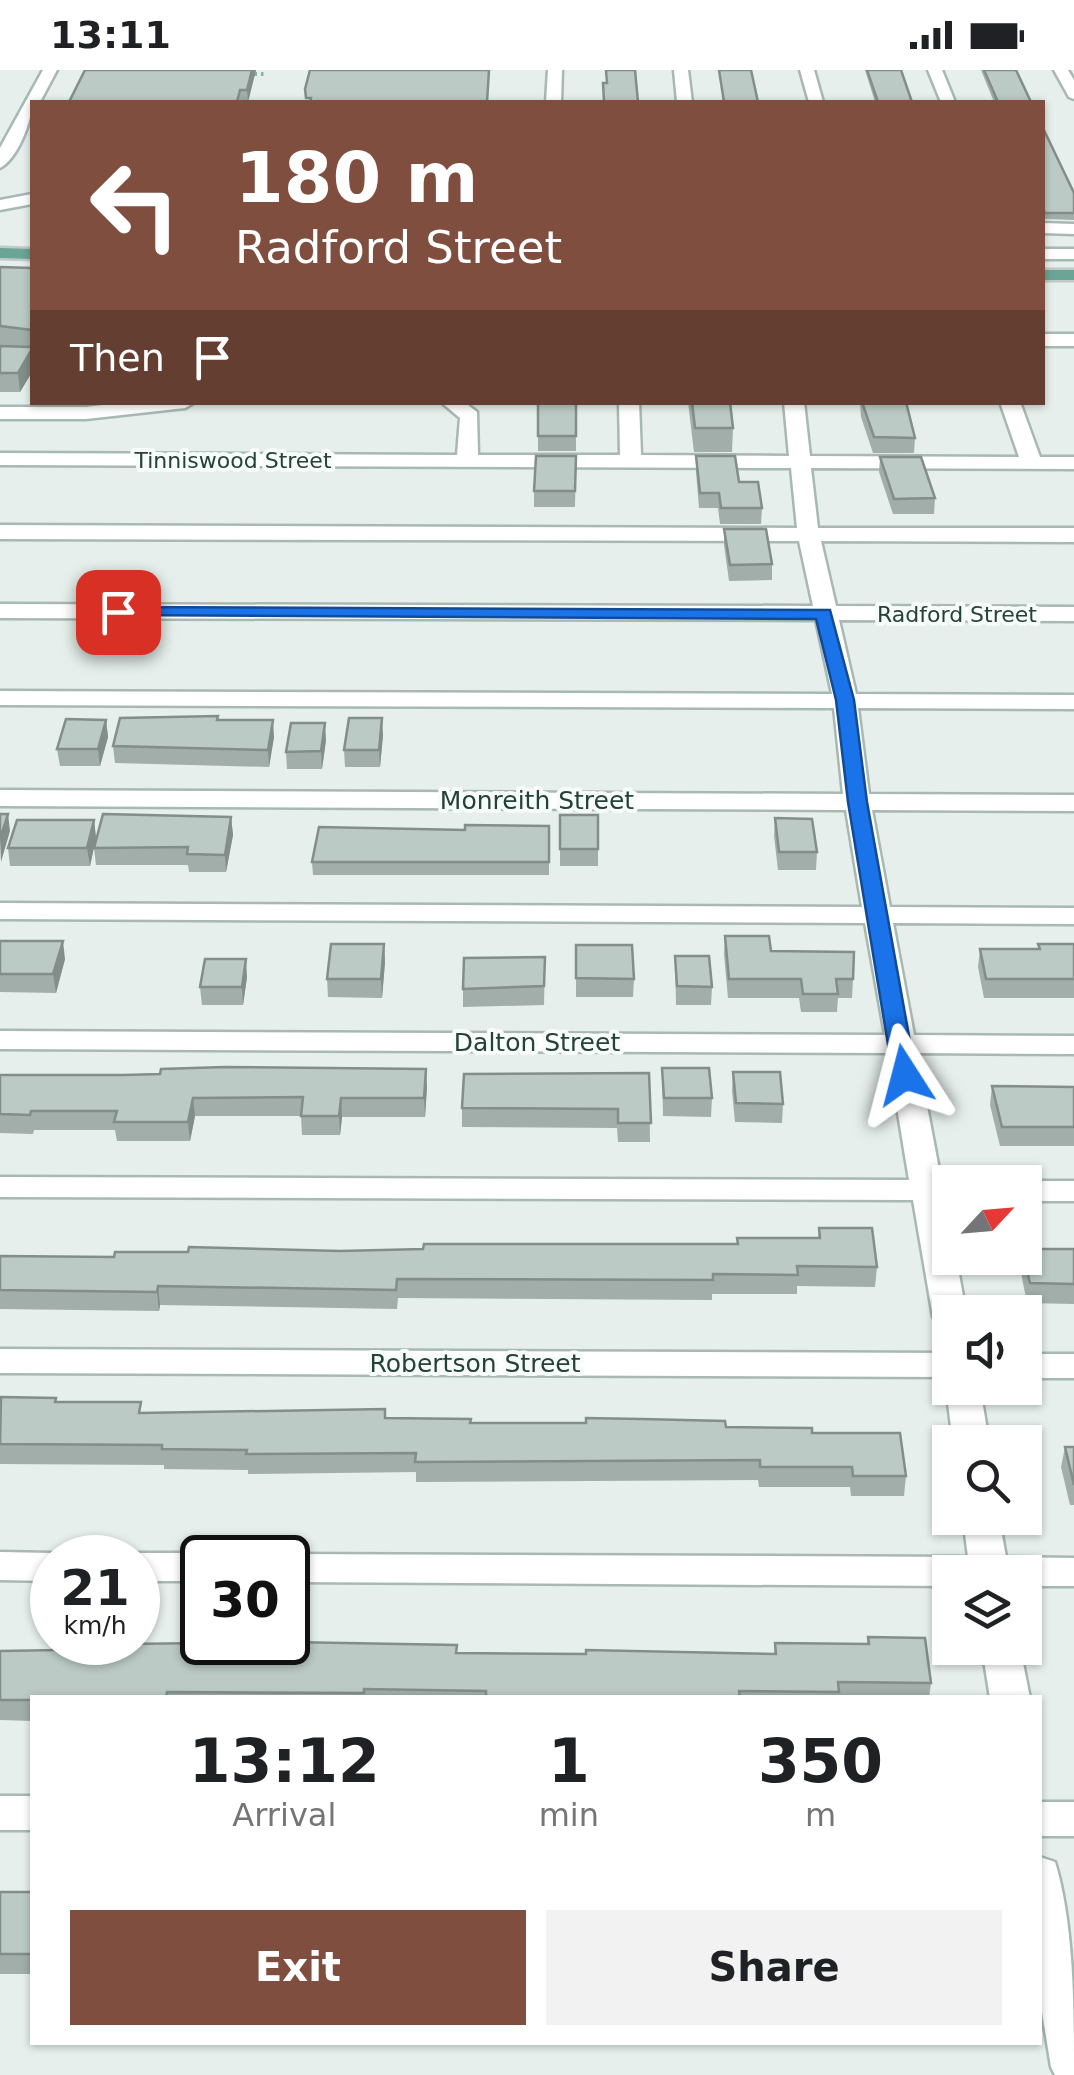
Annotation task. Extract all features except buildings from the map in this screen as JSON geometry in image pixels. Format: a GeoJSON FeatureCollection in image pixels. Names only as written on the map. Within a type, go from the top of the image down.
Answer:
{"type":"FeatureCollection","features":[{"type":"Feature","properties":{"kind":"main road"},"geometry":{"type":"LineString","coordinates":[[0,253],[30,255]]}},
{"type":"Feature","properties":{"kind":"main road"},"geometry":{"type":"LineString","coordinates":[[0,268],[30,255]]}},
{"type":"Feature","properties":{"kind":"main road"},"geometry":{"type":"LineString","coordinates":[[1045,274],[1074,275]]}},
{"type":"Feature","properties":{"kind":"main road"},"geometry":{"type":"LineString","coordinates":[[1045,290],[1074,290]]}},
{"type":"Feature","properties":{"kind":"street"},"geometry":{"type":"LineString","coordinates":[[34,100],[50,70]]}},
{"type":"Feature","properties":{"kind":"street"},"geometry":{"type":"LineString","coordinates":[[554,100],[555,70]]}},
{"type":"Feature","properties":{"kind":"street"},"geometry":{"type":"LineString","coordinates":[[681,70],[685,100]]}},
{"type":"Feature","properties":{"kind":"street"},"geometry":{"type":"LineString","coordinates":[[808,70],[816,100]]}},
{"type":"Feature","properties":{"kind":"street"},"geometry":{"type":"LineString","coordinates":[[935,70],[947,100]]}},
{"type":"Feature","properties":{"kind":"street"},"geometry":{"type":"LineString","coordinates":[[1061,70],[1074,94]]}},
{"type":"Feature","properties":{"kind":"street"},"geometry":{"type":"LineString","coordinates":[[0,163],[30,107]]}},
{"type":"Feature","properties":{"kind":"street"},"geometry":{"type":"LineString","coordinates":[[0,205],[30,199]]}},
{"type":"Feature","properties":{"kind":"street"},"geometry":{"type":"LineString","coordinates":[[1045,228],[1074,228]]}},
{"type":"Feature","properties":{"kind":"street"},"geometry":{"type":"LineString","coordinates":[[1045,254],[1074,254]]}},
{"type":"Feature","properties":{"kind":"street"},"geometry":{"type":"LineString","coordinates":[[1045,340],[1074,340]]}},
{"type":"Feature","properties":{"kind":"street"},"geometry":{"type":"LineString","coordinates":[[0,413],[86,413],[158,405]]}},
{"type":"Feature","properties":{"kind":"street"},"geometry":{"type":"LineString","coordinates":[[454,405],[470,416],[467,461]]}},
{"type":"Feature","properties":{"kind":"street"},"geometry":{"type":"LineString","coordinates":[[629,405],[630,462]]}},
{"type":"Feature","properties":{"kind":"street"},"geometry":{"type":"LineString","coordinates":[[794,405],[808,533],[845,700],[858,802],[900,1044],[932,1170]]}},
{"type":"Feature","properties":{"kind":"street"},"geometry":{"type":"LineString","coordinates":[[1011,405],[1032,463]]}},
{"type":"Feature","properties":{"kind":"street","name":"Tinniswood Street"},"geometry":{"type":"LineString","coordinates":[[0,459],[1074,463]]}},
{"type":"Feature","properties":{"kind":"street"},"geometry":{"type":"LineString","coordinates":[[0,532],[1074,536]]}},
{"type":"Feature","properties":{"kind":"street","name":"Radford Street"},"geometry":{"type":"LineString","coordinates":[[0,612],[1074,614]]}},
{"type":"Feature","properties":{"kind":"street"},"geometry":{"type":"LineString","coordinates":[[0,698],[1074,702]]}},
{"type":"Feature","properties":{"kind":"street","name":"Monreith Street"},"geometry":{"type":"LineString","coordinates":[[0,798],[1074,803]]}},
{"type":"Feature","properties":{"kind":"street"},"geometry":{"type":"LineString","coordinates":[[0,911],[1074,916]]}},
{"type":"Feature","properties":{"kind":"street","name":"Dalton Street"},"geometry":{"type":"LineString","coordinates":[[0,1040],[1074,1045]]}},
{"type":"Feature","properties":{"kind":"street"},"geometry":{"type":"LineString","coordinates":[[0,1187],[932,1190]]}},
{"type":"Feature","properties":{"kind":"street"},"geometry":{"type":"LineString","coordinates":[[1042,1190],[1074,1191]]}},
{"type":"Feature","properties":{"kind":"street","name":"Robertson Street"},"geometry":{"type":"LineString","coordinates":[[0,1362],[932,1365]]}},
{"type":"Feature","properties":{"kind":"street"},"geometry":{"type":"LineString","coordinates":[[1042,1366],[1074,1366]]}},
{"type":"Feature","properties":{"kind":"street"},"geometry":{"type":"LineString","coordinates":[[0,1566],[30,1566]]}},
{"type":"Feature","properties":{"kind":"street"},"geometry":{"type":"LineString","coordinates":[[310,1568],[932,1572]]}},
{"type":"Feature","properties":{"kind":"street"},"geometry":{"type":"LineString","coordinates":[[1042,1572],[1074,1572]]}},
{"type":"Feature","properties":{"kind":"street"},"geometry":{"type":"LineString","coordinates":[[1005,1665],[1010,1695]]}},
{"type":"Feature","properties":{"kind":"street"},"geometry":{"type":"LineString","coordinates":[[0,1813],[30,1813]]}},
{"type":"Feature","properties":{"kind":"street"},"geometry":{"type":"LineString","coordinates":[[1042,1819],[1074,1819]]}},
{"type":"Feature","properties":{"kind":"street"},"geometry":{"type":"LineString","coordinates":[[1042,1885],[1074,2067]]}},
{"type":"Feature","properties":{"kind":"path"},"geometry":{"type":"LineString","coordinates":[[247,74],[266,74]]}},
{"type":"Feature","properties":{"kind":"route"},"geometry":{"type":"LineString","coordinates":[[118,612],[824,614],[845,700],[858,802],[905,1075]]}}]}
